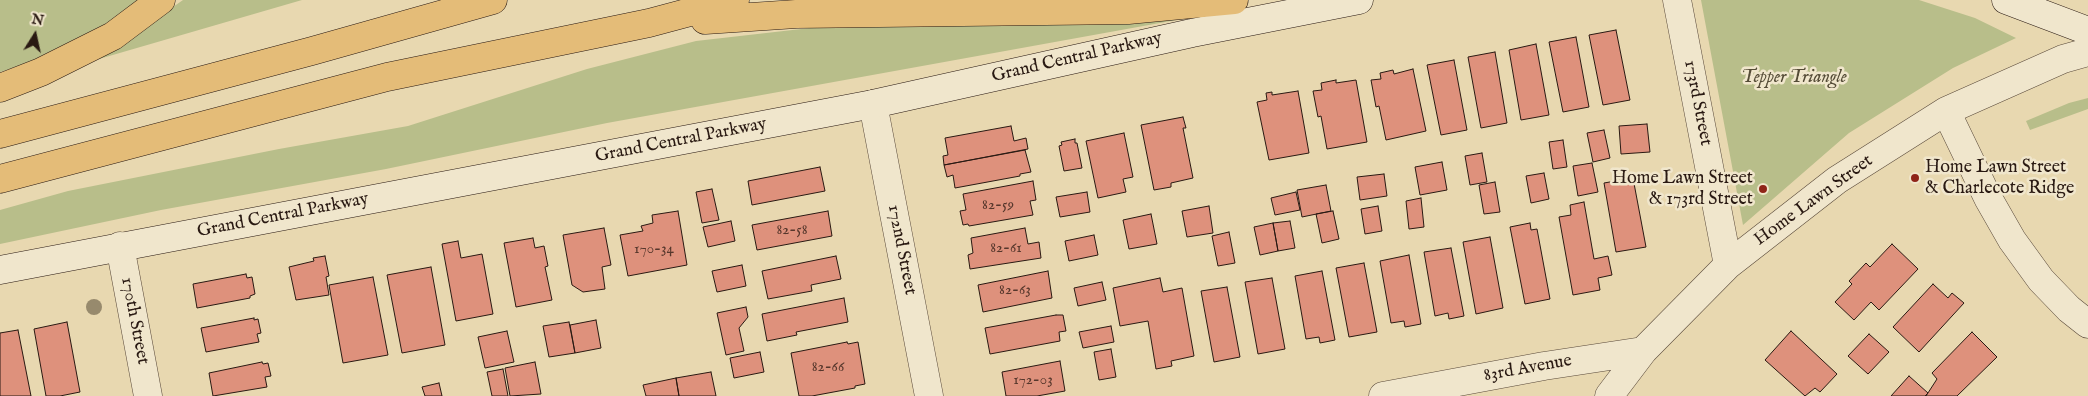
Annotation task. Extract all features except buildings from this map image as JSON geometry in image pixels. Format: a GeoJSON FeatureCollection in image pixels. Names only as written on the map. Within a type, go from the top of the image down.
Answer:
{"type":"FeatureCollection","features":[{"type":"Feature","properties":{"kind":"highway"},"geometry":{"type":"LineString","coordinates":[[0,88],[41,72],[113,36],[162,0]]}},
{"type":"Feature","properties":{"kind":"highway"},"geometry":{"type":"LineString","coordinates":[[0,134],[312,51],[493,0]]}},
{"type":"Feature","properties":{"kind":"highway"},"geometry":{"type":"LineString","coordinates":[[0,179],[387,77],[649,23],[735,0]]}},
{"type":"Feature","properties":{"kind":"highway"},"geometry":{"type":"LineString","coordinates":[[649,23],[796,14],[1128,10],[1234,0]]}},
{"type":"Feature","properties":{"kind":"street","name":"Grand Central Parkway"},"geometry":{"type":"LineString","coordinates":[[0,270],[873,104],[1192,33],[1359,0]]}},
{"type":"Feature","properties":{"kind":"street","name":"173rd Street"},"geometry":{"type":"LineString","coordinates":[[1677,0],[1728,264]]}},
{"type":"Feature","properties":{"kind":"street"},"geometry":{"type":"LineString","coordinates":[[2006,0],[2088,31]]}},
{"type":"Feature","properties":{"kind":"street","name":"Home Lawn Street"},"geometry":{"type":"LineString","coordinates":[[1609,396],[1643,351],[1728,264],[1837,180],[1946,111],[2063,59],[2088,52]]}},
{"type":"Feature","properties":{"kind":"street","name":"172nd Street"},"geometry":{"type":"LineString","coordinates":[[873,104],[929,396]]}},
{"type":"Feature","properties":{"kind":"street"},"geometry":{"type":"LineString","coordinates":[[1946,111],[1988,198],[2012,240],[2041,280],[2088,324]]}},
{"type":"Feature","properties":{"kind":"street","name":"170th Street"},"geometry":{"type":"LineString","coordinates":[[120,246],[148,396]]}},
{"type":"Feature","properties":{"kind":"street","name":"83rd Avenue"},"geometry":{"type":"LineString","coordinates":[[1383,396],[1544,366],[1643,351]]}},
{"type":"Feature","properties":{"kind":"green space"},"geometry":{"type":"Polygon","coordinates":[[[0,0],[144,0],[71,49],[0,72],[0,0]]]}},
{"type":"Feature","properties":{"kind":"green space"},"geometry":{"type":"Polygon","coordinates":[[[183,0],[302,0],[99,59],[183,0]]]}},
{"type":"Feature","properties":{"kind":"green space","name":"Tepper Triangle"},"geometry":{"type":"Polygon","coordinates":[[[1701,0],[1919,0],[1975,18],[2016,38],[1953,68],[1849,133],[1743,225],[1701,0]]]}},
{"type":"Feature","properties":{"kind":"green space"},"geometry":{"type":"Polygon","coordinates":[[[1182,19],[607,123],[386,169],[161,210],[0,244],[0,210],[68,191],[279,149],[408,126],[587,69],[696,41],[810,28],[1182,19]]]}},
{"type":"Feature","properties":{"kind":"green space"},"geometry":{"type":"Polygon","coordinates":[[[2088,98],[2088,109],[2030,130],[2026,121],[2069,103],[2088,98]]]}},
{"type":"Feature","properties":{"kind":"place","name":"Home Lawn Street & Charlecote Ridge"},"geometry":{"type":"Point","coordinates":[1915,178]}},
{"type":"Feature","properties":{"kind":"place","name":"Home Lawn Street & 173rd Street"},"geometry":{"type":"Point","coordinates":[1763,189]}}]}
